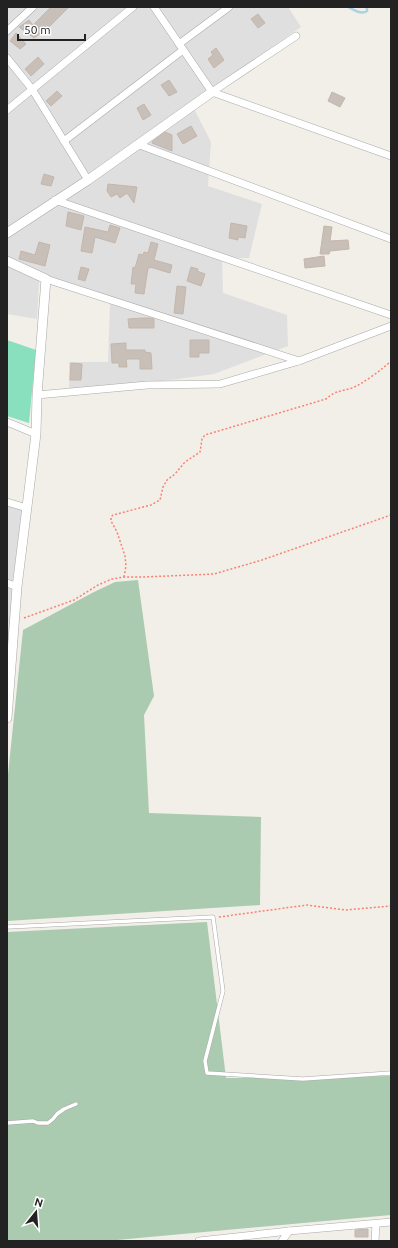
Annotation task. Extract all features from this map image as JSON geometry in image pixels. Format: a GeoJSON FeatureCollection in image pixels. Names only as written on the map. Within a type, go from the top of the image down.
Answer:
{"type":"FeatureCollection","features":[{"type":"Feature","properties":{"kind":"street"},"geometry":{"type":"LineString","coordinates":[[7,31],[33,7]]}},
{"type":"Feature","properties":{"kind":"street"},"geometry":{"type":"LineString","coordinates":[[7,110],[133,7]]}},
{"type":"Feature","properties":{"kind":"street"},"geometry":{"type":"LineString","coordinates":[[154,7],[212,92],[391,156]]}},
{"type":"Feature","properties":{"kind":"street"},"geometry":{"type":"LineString","coordinates":[[64,141],[230,7]]}},
{"type":"Feature","properties":{"kind":"street"},"geometry":{"type":"LineString","coordinates":[[7,233],[55,200],[88,180],[212,92],[296,36]]}},
{"type":"Feature","properties":{"kind":"street"},"geometry":{"type":"LineString","coordinates":[[7,58],[32,89],[88,180]]}},
{"type":"Feature","properties":{"kind":"street"},"geometry":{"type":"LineString","coordinates":[[137,144],[391,240]]}},
{"type":"Feature","properties":{"kind":"street"},"geometry":{"type":"LineString","coordinates":[[55,200],[391,315]]}},
{"type":"Feature","properties":{"kind":"street"},"geometry":{"type":"LineString","coordinates":[[7,261],[46,279],[299,361]]}},
{"type":"Feature","properties":{"kind":"street"},"geometry":{"type":"LineString","coordinates":[[7,718],[9,661],[15,621],[17,587],[36,434],[37,395],[46,279]]}},
{"type":"Feature","properties":{"kind":"street"},"geometry":{"type":"LineString","coordinates":[[37,395],[147,385],[220,384],[299,361],[391,326]]}},
{"type":"Feature","properties":{"kind":"street"},"geometry":{"type":"LineString","coordinates":[[7,422],[36,434]]}},
{"type":"Feature","properties":{"kind":"street"},"geometry":{"type":"LineString","coordinates":[[7,502],[27,508]]}},
{"type":"Feature","properties":{"kind":"street"},"geometry":{"type":"LineString","coordinates":[[7,583],[17,587]]}},
{"type":"Feature","properties":{"kind":"street"},"geometry":{"type":"LineString","coordinates":[[199,1241],[391,1222]]}},
{"type":"Feature","properties":{"kind":"street"},"geometry":{"type":"LineString","coordinates":[[375,1241],[376,1224]]}},
{"type":"Feature","properties":{"kind":"street"},"geometry":{"type":"LineString","coordinates":[[282,1241],[289,1231]]}},
{"type":"Feature","properties":{"kind":"lane"},"geometry":{"type":"LineString","coordinates":[[7,927],[213,917],[223,991],[206,1061],[207,1073],[303,1079],[391,1073]]}},
{"type":"Feature","properties":{"kind":"lane"},"geometry":{"type":"LineString","coordinates":[[7,1123],[32,1121],[38,1123],[48,1123],[64,1109],[76,1104]]}},
{"type":"Feature","properties":{"kind":"path"},"geometry":{"type":"LineString","coordinates":[[124,577],[126,566],[125,556],[111,517],[113,515],[151,505],[160,500],[163,487],[167,480],[175,474],[185,462],[200,452],[202,439],[205,435],[326,399],[334,392],[353,388],[386,367],[391,361]]}},
{"type":"Feature","properties":{"kind":"path"},"geometry":{"type":"LineString","coordinates":[[15,621],[74,600],[98,585],[112,579],[124,577],[214,574],[277,555],[391,514]]}},
{"type":"Feature","properties":{"kind":"path"},"geometry":{"type":"LineString","coordinates":[[213,917],[307,905],[345,910],[391,906]]}},
{"type":"Feature","properties":{"kind":"shaded area"},"geometry":{"type":"Polygon","coordinates":[[[7,7],[288,7],[301,27],[191,103],[211,142],[208,186],[262,204],[249,258],[222,258],[223,293],[287,315],[288,346],[214,374],[69,394],[69,362],[108,362],[110,303],[39,281],[37,319],[7,314],[7,7]]]}},
{"type":"Feature","properties":{"kind":"shaded area"},"geometry":{"type":"Polygon","coordinates":[[[7,504],[24,508],[7,648],[7,504]]]}},
{"type":"Feature","properties":{"kind":"green space"},"geometry":{"type":"Polygon","coordinates":[[[7,340],[36,350],[29,423],[7,416],[7,340]]]}},
{"type":"Feature","properties":{"kind":"green space"},"geometry":{"type":"Polygon","coordinates":[[[138,580],[154,696],[144,715],[149,813],[261,817],[260,905],[7,921],[7,784],[23,630],[115,582],[138,580]]]}},
{"type":"Feature","properties":{"kind":"green space"},"geometry":{"type":"Polygon","coordinates":[[[207,922],[226,1078],[391,1076],[391,1215],[106,1241],[7,1241],[7,932],[207,922]]]}},
{"type":"Feature","properties":{"kind":"building"},"geometry":{"type":"Polygon","coordinates":[[[51,7],[69,7],[47,29],[34,38],[19,27],[29,20],[33,25],[51,7]]]}},
{"type":"Feature","properties":{"kind":"building"},"geometry":{"type":"Polygon","coordinates":[[[258,14],[265,23],[258,28],[251,19],[258,14]]]}},
{"type":"Feature","properties":{"kind":"building"},"geometry":{"type":"Polygon","coordinates":[[[16,33],[26,44],[20,49],[10,41],[16,33]]]}},
{"type":"Feature","properties":{"kind":"building"},"geometry":{"type":"Polygon","coordinates":[[[216,48],[224,60],[214,68],[208,59],[213,55],[211,52],[216,48]]]}},
{"type":"Feature","properties":{"kind":"building"},"geometry":{"type":"Polygon","coordinates":[[[38,57],[44,64],[31,76],[25,69],[38,57]]]}},
{"type":"Feature","properties":{"kind":"building"},"geometry":{"type":"Polygon","coordinates":[[[169,80],[177,92],[169,96],[161,85],[169,80]]]}},
{"type":"Feature","properties":{"kind":"building"},"geometry":{"type":"Polygon","coordinates":[[[57,91],[62,96],[51,106],[46,101],[57,91]]]}},
{"type":"Feature","properties":{"kind":"building"},"geometry":{"type":"Polygon","coordinates":[[[332,92],[345,98],[340,107],[328,101],[332,92]]]}},
{"type":"Feature","properties":{"kind":"building"},"geometry":{"type":"Polygon","coordinates":[[[144,104],[151,115],[143,120],[137,108],[144,104]]]}},
{"type":"Feature","properties":{"kind":"building"},"geometry":{"type":"Polygon","coordinates":[[[191,126],[197,136],[183,144],[177,134],[191,126]]]}},
{"type":"Feature","properties":{"kind":"building"},"geometry":{"type":"Polygon","coordinates":[[[165,132],[172,135],[172,151],[152,143],[165,132]]]}},
{"type":"Feature","properties":{"kind":"building"},"geometry":{"type":"Polygon","coordinates":[[[44,174],[54,177],[51,186],[41,184],[44,174]]]}},
{"type":"Feature","properties":{"kind":"building"},"geometry":{"type":"Polygon","coordinates":[[[108,184],[137,187],[134,203],[127,193],[120,198],[117,194],[111,197],[107,191],[108,184]]]}},
{"type":"Feature","properties":{"kind":"building"},"geometry":{"type":"Polygon","coordinates":[[[68,212],[84,216],[81,230],[66,226],[68,212]]]}},
{"type":"Feature","properties":{"kind":"building"},"geometry":{"type":"Polygon","coordinates":[[[231,223],[247,226],[245,238],[238,237],[238,240],[229,238],[231,223]]]}},
{"type":"Feature","properties":{"kind":"building"},"geometry":{"type":"Polygon","coordinates":[[[110,225],[120,228],[115,243],[95,237],[92,253],[81,251],[85,227],[108,232],[110,225]]]}},
{"type":"Feature","properties":{"kind":"building"},"geometry":{"type":"Polygon","coordinates":[[[324,226],[332,227],[330,241],[348,240],[349,249],[330,251],[329,254],[320,254],[324,226]]]}},
{"type":"Feature","properties":{"kind":"building"},"geometry":{"type":"Polygon","coordinates":[[[39,242],[50,245],[45,266],[19,259],[21,251],[35,255],[39,242]]]}},
{"type":"Feature","properties":{"kind":"building"},"geometry":{"type":"Polygon","coordinates":[[[151,242],[158,244],[154,260],[172,265],[170,273],[150,267],[148,268],[144,294],[135,293],[136,284],[131,284],[133,267],[135,268],[139,254],[143,255],[144,252],[148,253],[151,242]]]}},
{"type":"Feature","properties":{"kind":"building"},"geometry":{"type":"Polygon","coordinates":[[[324,256],[325,266],[305,268],[304,259],[324,256]]]}},
{"type":"Feature","properties":{"kind":"building"},"geometry":{"type":"Polygon","coordinates":[[[81,267],[89,269],[85,281],[78,279],[81,267]]]}},
{"type":"Feature","properties":{"kind":"building"},"geometry":{"type":"Polygon","coordinates":[[[191,267],[198,269],[197,271],[205,274],[201,286],[187,281],[191,267]]]}},
{"type":"Feature","properties":{"kind":"building"},"geometry":{"type":"Polygon","coordinates":[[[177,286],[186,287],[183,314],[174,313],[177,286]]]}},
{"type":"Feature","properties":{"kind":"building"},"geometry":{"type":"Polygon","coordinates":[[[128,319],[154,319],[154,328],[129,328],[128,319]]]}},
{"type":"Feature","properties":{"kind":"building"},"geometry":{"type":"Polygon","coordinates":[[[190,340],[209,340],[209,353],[199,353],[199,357],[190,357],[190,340]]]}},
{"type":"Feature","properties":{"kind":"building"},"geometry":{"type":"Polygon","coordinates":[[[126,343],[126,350],[145,350],[145,352],[151,353],[152,369],[140,369],[140,359],[126,359],[127,367],[119,367],[119,363],[112,363],[111,344],[126,343]]]}},
{"type":"Feature","properties":{"kind":"building"},"geometry":{"type":"Polygon","coordinates":[[[71,363],[82,364],[81,380],[70,380],[71,363]]]}},
{"type":"Feature","properties":{"kind":"building"},"geometry":{"type":"Polygon","coordinates":[[[368,1229],[368,1237],[355,1237],[355,1230],[368,1229]]]}},
{"type":"Feature","properties":{"kind":"waterway"},"geometry":{"type":"LineString","coordinates":[[348,7],[358,12],[367,11],[367,7]]}}]}
